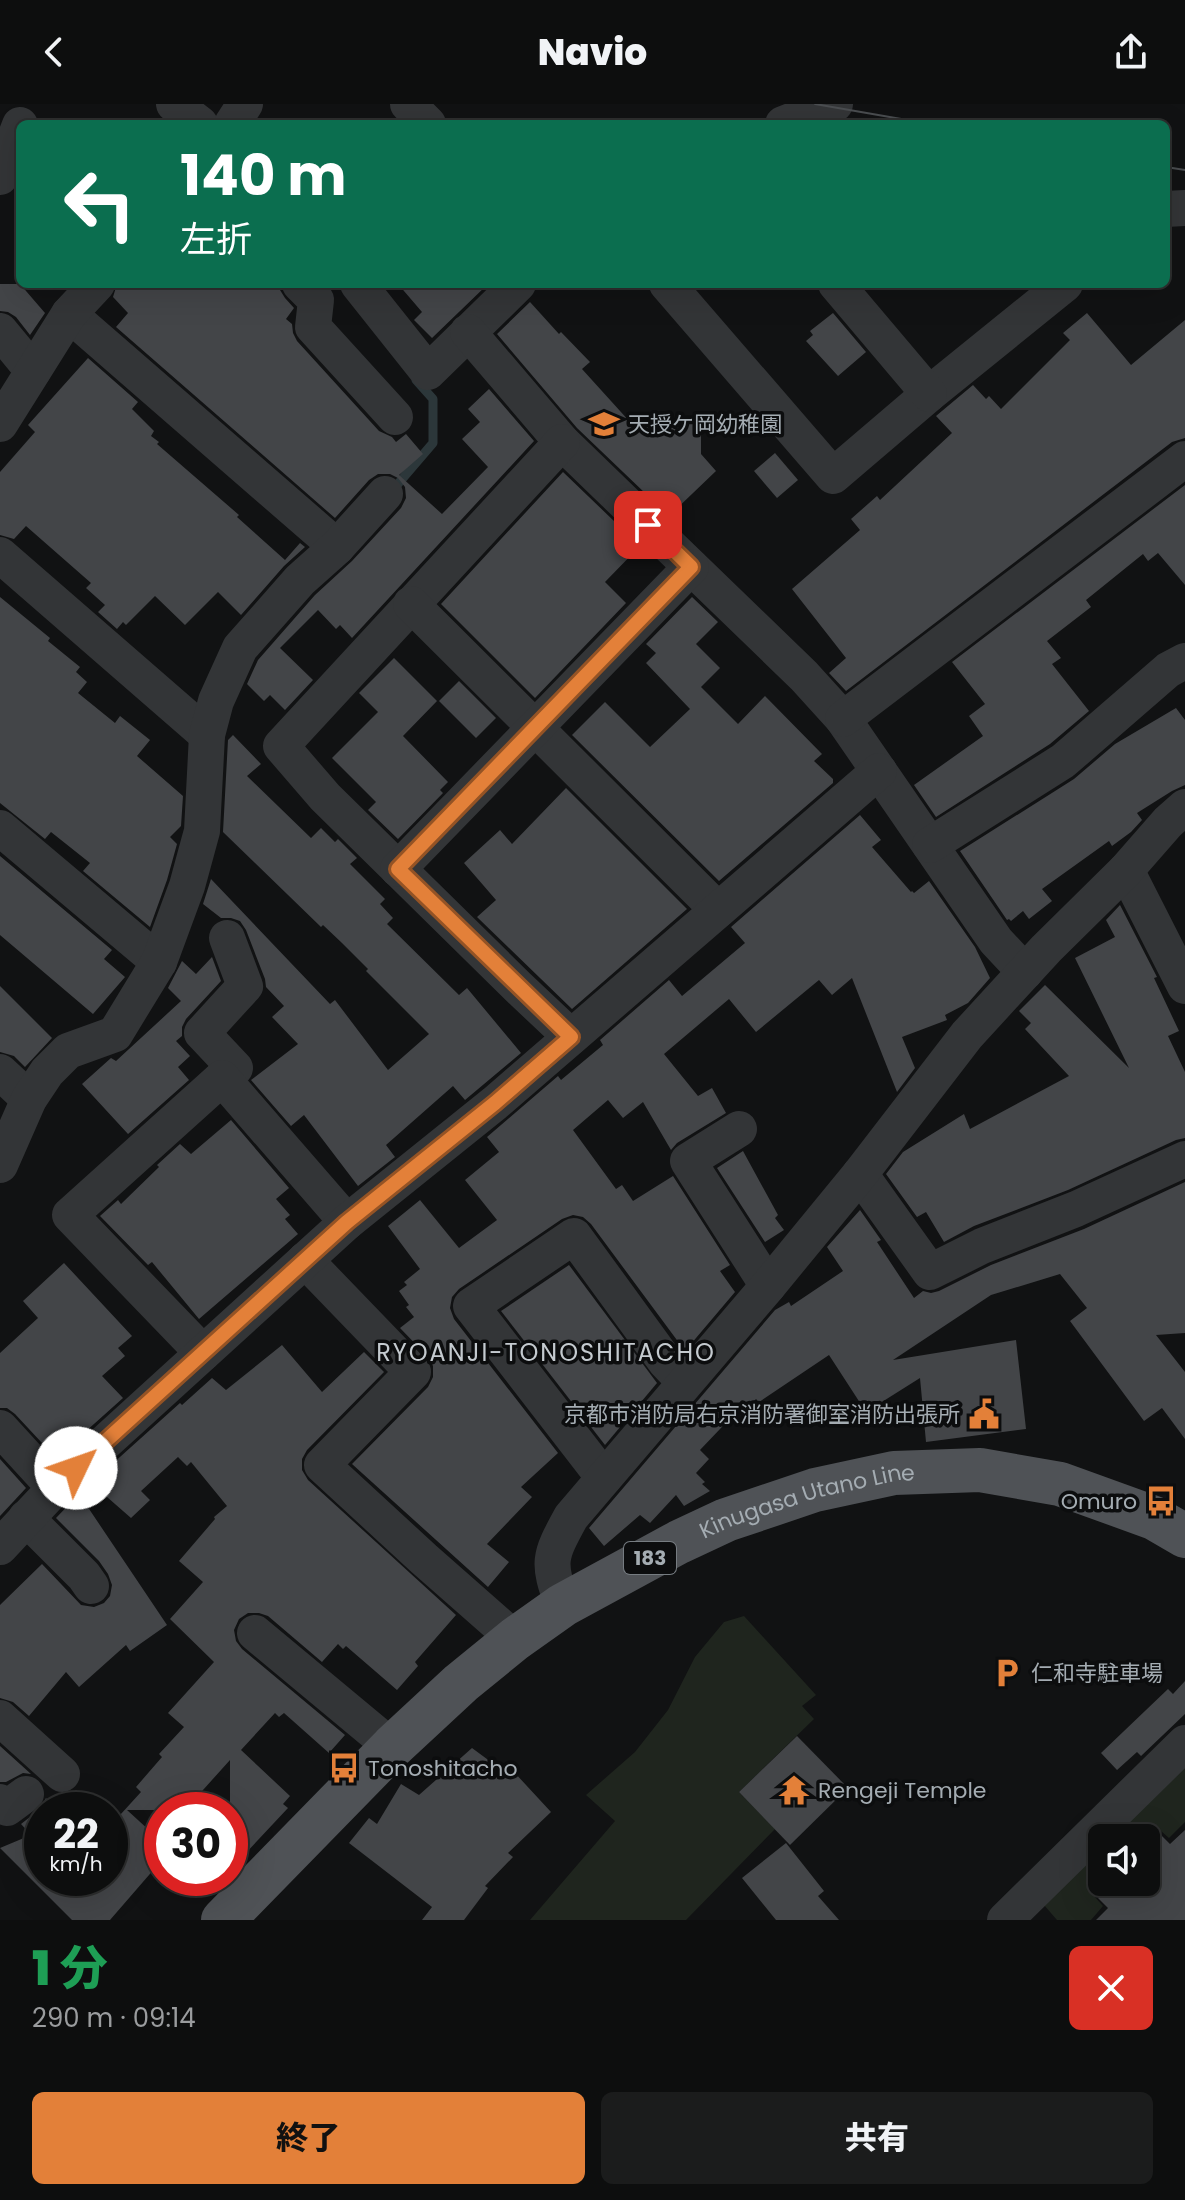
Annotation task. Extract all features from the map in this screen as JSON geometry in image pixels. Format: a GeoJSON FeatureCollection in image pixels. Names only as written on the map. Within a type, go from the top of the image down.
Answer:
{"type":"FeatureCollection","features":[{"type":"Feature","properties":{"kind":"main road","name":"Kinugasa Utano Line"},"geometry":{"type":"LineString","coordinates":[[223,1920],[392,1747],[461,1683],[515,1639],[563,1605],[726,1520],[815,1490],[894,1473],[980,1470],[1060,1484],[1154,1518],[1185,1536]]}},
{"type":"Feature","properties":{"kind":"street"},"geometry":{"type":"LineString","coordinates":[[26,120],[41,104]]}},
{"type":"Feature","properties":{"kind":"street"},"geometry":{"type":"LineString","coordinates":[[408,104],[424,120]]}},
{"type":"Feature","properties":{"kind":"street"},"geometry":{"type":"LineString","coordinates":[[793,120],[835,104]]}},
{"type":"Feature","properties":{"kind":"street"},"geometry":{"type":"LineString","coordinates":[[0,177],[16,137]]}},
{"type":"Feature","properties":{"kind":"street"},"geometry":{"type":"LineString","coordinates":[[0,424],[69,314],[93,288]]}},
{"type":"Feature","properties":{"kind":"street"},"geometry":{"type":"LineString","coordinates":[[304,288],[316,300],[313,327],[395,417]]}},
{"type":"Feature","properties":{"kind":"street"},"geometry":{"type":"LineString","coordinates":[[361,288],[428,372],[514,288]]}},
{"type":"Feature","properties":{"kind":"street"},"geometry":{"type":"LineString","coordinates":[[670,288],[833,476],[1060,288]]}},
{"type":"Feature","properties":{"kind":"street"},"geometry":{"type":"LineString","coordinates":[[839,288],[929,394]]}},
{"type":"Feature","properties":{"kind":"street"},"geometry":{"type":"LineString","coordinates":[[69,314],[337,547]]}},
{"type":"Feature","properties":{"kind":"street"},"geometry":{"type":"LineString","coordinates":[[0,331],[33,371]]}},
{"type":"Feature","properties":{"kind":"street"},"geometry":{"type":"LineString","coordinates":[[468,332],[562,442],[804,676],[843,719],[996,941],[1025,972]]}},
{"type":"Feature","properties":{"kind":"street"},"geometry":{"type":"LineString","coordinates":[[562,442],[281,746],[325,797],[571,1037]]}},
{"type":"Feature","properties":{"kind":"street"},"geometry":{"type":"LineString","coordinates":[[843,719],[1185,459]]}},
{"type":"Feature","properties":{"kind":"street"},"geometry":{"type":"LineString","coordinates":[[0,1165],[29,1099],[47,1072],[68,1051],[115,1034],[159,962],[187,886],[202,831],[207,735],[216,701],[240,648],[300,580],[337,547],[385,494]]}},
{"type":"Feature","properties":{"kind":"street"},"geometry":{"type":"LineString","coordinates":[[0,555],[207,735]]}},
{"type":"Feature","properties":{"kind":"street"},"geometry":{"type":"LineString","coordinates":[[398,869],[691,567]]}},
{"type":"Feature","properties":{"kind":"street"},"geometry":{"type":"LineString","coordinates":[[411,604],[718,910]]}},
{"type":"Feature","properties":{"kind":"street"},"geometry":{"type":"LineString","coordinates":[[930,845],[1063,761],[1168,670],[1185,661]]}},
{"type":"Feature","properties":{"kind":"street"},"geometry":{"type":"LineString","coordinates":[[0,1547],[55,1488],[347,1222],[495,1103],[879,771]]}},
{"type":"Feature","properties":{"kind":"street"},"geometry":{"type":"LineString","coordinates":[[563,1605],[552,1575],[554,1548],[571,1517],[768,1286],[860,1174],[967,1035],[1185,807]]}},
{"type":"Feature","properties":{"kind":"street"},"geometry":{"type":"LineString","coordinates":[[0,828],[159,962]]}},
{"type":"Feature","properties":{"kind":"street"},"geometry":{"type":"LineString","coordinates":[[1126,870],[1185,986]]}},
{"type":"Feature","properties":{"kind":"street"},"geometry":{"type":"LineString","coordinates":[[203,1353],[70,1215],[235,1068],[202,1033],[245,986],[227,938]]}},
{"type":"Feature","properties":{"kind":"street"},"geometry":{"type":"LineString","coordinates":[[0,1072],[29,1099]]}},
{"type":"Feature","properties":{"kind":"street"},"geometry":{"type":"LineString","coordinates":[[222,1078],[347,1222]]}},
{"type":"Feature","properties":{"kind":"street"},"geometry":{"type":"LineString","coordinates":[[739,1129],[688,1161],[768,1286]]}},
{"type":"Feature","properties":{"kind":"street"},"geometry":{"type":"LineString","coordinates":[[860,1174],[930,1272],[982,1246],[1076,1209],[1185,1159]]}},
{"type":"Feature","properties":{"kind":"street"},"geometry":{"type":"LineString","coordinates":[[604,1478],[471,1306],[574,1236],[665,1361],[685,1382]]}},
{"type":"Feature","properties":{"kind":"street"},"geometry":{"type":"LineString","coordinates":[[305,1260],[413,1372],[322,1465],[515,1639]]}},
{"type":"Feature","properties":{"kind":"street"},"geometry":{"type":"LineString","coordinates":[[0,1428],[55,1488]]}},
{"type":"Feature","properties":{"kind":"street"},"geometry":{"type":"LineString","coordinates":[[26,1518],[91,1586]]}},
{"type":"Feature","properties":{"kind":"street"},"geometry":{"type":"LineString","coordinates":[[255,1633],[392,1747]]}},
{"type":"Feature","properties":{"kind":"street"},"geometry":{"type":"LineString","coordinates":[[0,1718],[62,1774]]}},
{"type":"Feature","properties":{"kind":"street"},"geometry":{"type":"LineString","coordinates":[[1005,1920],[1185,1743]]}},
{"type":"Feature","properties":{"kind":"shaded area"},"geometry":{"type":"Polygon","coordinates":[[[744,1616],[816,1695],[802,1706],[814,1719],[739,1792],[775,1829],[686,1920],[530,1920],[615,1821],[586,1795],[635,1752],[668,1710],[695,1657],[724,1622],[744,1616]]]}},
{"type":"Feature","properties":{"kind":"shaded area"},"geometry":{"type":"Polygon","coordinates":[[[1185,1765],[1185,1822],[1169,1838],[1160,1832],[1160,1824],[1125,1824],[1185,1765]]]}},
{"type":"Feature","properties":{"kind":"shaded area"},"geometry":{"type":"Polygon","coordinates":[[[1088,1861],[1088,1896],[1096,1896],[1103,1906],[1091,1920],[1057,1920],[1044,1905],[1088,1861]]]}},
{"type":"Feature","properties":{"kind":"building"},"geometry":{"type":"Polygon","coordinates":[[[0,284],[16,284],[16,288],[23,288],[45,313],[30,335],[16,317],[0,311],[0,284]]]}},
{"type":"Feature","properties":{"kind":"building"},"geometry":{"type":"Polygon","coordinates":[[[116,288],[280,288],[294,308],[286,319],[292,324],[297,341],[379,431],[396,442],[406,434],[423,454],[399,475],[442,514],[488,467],[462,439],[480,422],[468,409],[489,389],[534,441],[352,638],[340,625],[336,629],[318,610],[280,648],[313,680],[285,710],[270,695],[264,701],[247,684],[258,660],[315,595],[352,561],[401,508],[406,498],[405,487],[390,474],[378,474],[335,518],[116,327],[128,313],[113,297],[116,288]]]}},
{"type":"Feature","properties":{"kind":"building"},"geometry":{"type":"Polygon","coordinates":[[[401,288],[484,288],[432,338],[414,320],[422,312],[401,288]]]}},
{"type":"Feature","properties":{"kind":"building"},"geometry":{"type":"Polygon","coordinates":[[[530,302],[590,362],[582,369],[630,422],[701,424],[701,454],[716,471],[669,516],[577,428],[497,334],[530,302]]]}},
{"type":"Feature","properties":{"kind":"building"},"geometry":{"type":"Polygon","coordinates":[[[833,313],[866,352],[838,376],[806,341],[813,335],[810,331],[833,313]]]}},
{"type":"Feature","properties":{"kind":"building"},"geometry":{"type":"Polygon","coordinates":[[[1087,313],[1131,365],[1185,320],[1185,438],[1172,442],[846,691],[829,673],[846,658],[792,589],[860,530],[851,519],[877,496],[880,500],[952,433],[936,416],[973,385],[1001,409],[1070,340],[1063,333],[1087,313]]]}},
{"type":"Feature","properties":{"kind":"building"},"geometry":{"type":"Polygon","coordinates":[[[88,358],[138,402],[132,409],[154,431],[151,436],[159,442],[157,444],[239,515],[237,517],[285,560],[300,543],[305,547],[241,615],[218,592],[185,625],[155,596],[126,625],[123,622],[117,629],[98,612],[105,605],[86,588],[91,583],[26,526],[14,539],[0,535],[0,472],[35,432],[28,425],[88,358]]]}},
{"type":"Feature","properties":{"kind":"building"},"geometry":{"type":"Polygon","coordinates":[[[775,453],[798,480],[777,498],[754,471],[775,453]]]}},
{"type":"Feature","properties":{"kind":"building"},"geometry":{"type":"Polygon","coordinates":[[[563,472],[640,546],[605,582],[626,603],[535,698],[441,604],[563,472]]]}},
{"type":"Feature","properties":{"kind":"building"},"geometry":{"type":"Polygon","coordinates":[[[1185,485],[1185,585],[1158,553],[1148,561],[1143,554],[1086,600],[1091,607],[1047,641],[1061,658],[1052,664],[1089,711],[1050,744],[936,817],[914,785],[983,736],[969,716],[985,704],[952,662],[1185,485]]]}},
{"type":"Feature","properties":{"kind":"building"},"geometry":{"type":"Polygon","coordinates":[[[0,597],[80,667],[76,672],[87,682],[78,693],[115,723],[120,716],[150,740],[137,756],[183,796],[181,826],[170,837],[177,844],[150,927],[83,871],[90,863],[51,832],[45,839],[0,803],[0,597]]]}},
{"type":"Feature","properties":{"kind":"building"},"geometry":{"type":"Polygon","coordinates":[[[692,597],[718,622],[696,644],[720,668],[701,687],[738,724],[765,696],[822,754],[814,761],[833,779],[833,783],[719,881],[572,735],[605,702],[650,747],[690,709],[646,663],[656,653],[646,644],[692,597]]]}},
{"type":"Feature","properties":{"kind":"building"},"geometry":{"type":"Polygon","coordinates":[[[394,658],[437,701],[403,736],[448,782],[440,790],[443,793],[398,839],[368,810],[376,802],[332,758],[378,712],[359,693],[394,658]]]}},
{"type":"Feature","properties":{"kind":"building"},"geometry":{"type":"Polygon","coordinates":[[[459,681],[496,718],[476,738],[439,701],[459,681]]]}},
{"type":"Feature","properties":{"kind":"building"},"geometry":{"type":"Polygon","coordinates":[[[1176,708],[1185,720],[1185,785],[1137,813],[1142,820],[1112,846],[1109,841],[1042,889],[1052,901],[1029,919],[1023,911],[1011,921],[1007,920],[960,851],[1074,779],[1115,744],[1176,708]]]}},
{"type":"Feature","properties":{"kind":"building"},"geometry":{"type":"Polygon","coordinates":[[[233,735],[261,764],[247,776],[311,838],[321,828],[335,842],[338,839],[357,858],[350,864],[385,899],[380,904],[393,918],[387,924],[459,995],[467,988],[521,1053],[465,1100],[453,1086],[386,1145],[395,1157],[358,1186],[304,1115],[291,1126],[251,1080],[298,1044],[272,1017],[284,1006],[266,987],[240,921],[221,918],[203,904],[211,879],[330,1004],[335,1000],[388,1070],[429,1034],[342,943],[323,925],[321,927],[223,832],[228,740],[233,735]]]}},
{"type":"Feature","properties":{"kind":"building"},"geometry":{"type":"Polygon","coordinates":[[[566,788],[687,909],[572,1009],[477,917],[496,900],[464,863],[500,830],[512,844],[566,788]]]}},
{"type":"Feature","properties":{"kind":"building"},"geometry":{"type":"Polygon","coordinates":[[[860,815],[881,840],[872,847],[911,892],[914,893],[929,881],[975,947],[990,978],[968,1003],[945,1015],[947,1020],[902,1037],[915,1068],[897,1092],[852,978],[832,995],[819,980],[756,1032],[729,999],[664,1054],[698,1096],[712,1088],[726,1113],[677,1143],[671,1150],[643,1102],[623,1118],[608,1100],[573,1130],[616,1189],[622,1185],[633,1201],[673,1176],[730,1265],[720,1271],[735,1292],[685,1351],[591,1224],[583,1217],[573,1215],[562,1219],[459,1289],[452,1297],[450,1308],[454,1319],[558,1453],[521,1487],[532,1497],[487,1544],[509,1562],[488,1587],[352,1464],[428,1387],[433,1377],[429,1358],[400,1328],[414,1317],[399,1291],[407,1285],[404,1282],[420,1269],[388,1226],[420,1200],[459,1248],[497,1220],[465,1180],[499,1152],[487,1137],[558,1076],[561,1080],[603,1045],[600,1040],[669,980],[682,996],[745,943],[731,927],[860,815]]]}},
{"type":"Feature","properties":{"kind":"building"},"geometry":{"type":"Polygon","coordinates":[[[0,856],[112,950],[104,959],[125,977],[93,1014],[0,935],[0,856]]]}},
{"type":"Feature","properties":{"kind":"building"},"geometry":{"type":"Polygon","coordinates":[[[1120,905],[1157,977],[1154,978],[1179,1031],[1168,1036],[1185,1072],[1185,1138],[1068,1190],[974,1226],[944,1242],[926,1212],[917,1217],[886,1174],[903,1152],[964,1114],[970,1129],[1069,1076],[1025,1029],[1031,1023],[1019,1011],[1045,985],[1129,1068],[1075,958],[1115,937],[1106,920],[1120,905]]]}},
{"type":"Feature","properties":{"kind":"building"},"geometry":{"type":"Polygon","coordinates":[[[212,957],[221,981],[186,1019],[182,1036],[176,1041],[190,1056],[178,1067],[189,1080],[128,1134],[82,1084],[111,1058],[116,1061],[181,1001],[168,988],[182,961],[196,974],[212,957]]]}},
{"type":"Feature","properties":{"kind":"building"},"geometry":{"type":"Polygon","coordinates":[[[0,986],[52,1038],[25,1067],[14,1056],[0,1052],[0,986]]]}},
{"type":"Feature","properties":{"kind":"building"},"geometry":{"type":"Polygon","coordinates":[[[231,1120],[289,1188],[276,1199],[290,1215],[285,1219],[298,1234],[199,1319],[152,1262],[148,1265],[100,1216],[118,1200],[121,1204],[180,1144],[191,1154],[231,1120]]]}},
{"type":"Feature","properties":{"kind":"building"},"geometry":{"type":"Polygon","coordinates":[[[743,1151],[778,1215],[775,1218],[784,1230],[765,1242],[717,1168],[743,1151]]]}},
{"type":"Feature","properties":{"kind":"building"},"geometry":{"type":"Polygon","coordinates":[[[1185,1182],[1185,1333],[1156,1335],[1185,1372],[1185,1439],[1162,1408],[1144,1421],[1070,1321],[1087,1308],[1060,1274],[991,1295],[893,1360],[1016,1340],[1026,1429],[926,1442],[920,1378],[866,1412],[829,1355],[759,1402],[756,1399],[744,1412],[740,1408],[700,1450],[709,1459],[696,1473],[710,1491],[684,1506],[676,1495],[650,1523],[640,1515],[604,1546],[589,1528],[775,1310],[789,1302],[791,1306],[843,1271],[827,1247],[860,1210],[914,1298],[923,1291],[939,1291],[991,1265],[1084,1229],[1185,1182]]]}},
{"type":"Feature","properties":{"kind":"building"},"geometry":{"type":"Polygon","coordinates":[[[64,1263],[132,1336],[118,1348],[125,1356],[102,1376],[123,1398],[56,1458],[15,1414],[7,1408],[0,1408],[0,1353],[38,1318],[23,1301],[64,1263]]]}},
{"type":"Feature","properties":{"kind":"building"},"geometry":{"type":"Polygon","coordinates":[[[569,1265],[657,1383],[605,1445],[501,1311],[569,1265]]]}},
{"type":"Feature","properties":{"kind":"building"},"geometry":{"type":"Polygon","coordinates":[[[282,1345],[322,1392],[364,1352],[384,1372],[307,1450],[302,1459],[302,1470],[308,1480],[456,1615],[415,1662],[418,1666],[397,1690],[346,1646],[343,1649],[338,1644],[322,1662],[268,1616],[248,1613],[239,1619],[234,1630],[236,1641],[242,1649],[345,1735],[329,1753],[284,1713],[279,1717],[275,1713],[241,1750],[290,1796],[283,1804],[288,1808],[248,1851],[248,1792],[230,1792],[230,1760],[201,1792],[144,1792],[144,1810],[128,1810],[141,1792],[136,1787],[162,1757],[159,1754],[184,1727],[168,1713],[214,1662],[170,1619],[203,1582],[179,1561],[214,1517],[227,1506],[191,1462],[187,1466],[178,1457],[141,1491],[150,1500],[131,1518],[91,1483],[212,1378],[226,1390],[282,1345]]]}},
{"type":"Feature","properties":{"kind":"building"},"geometry":{"type":"Polygon","coordinates":[[[0,1459],[26,1488],[0,1516],[0,1459]]]}},
{"type":"Feature","properties":{"kind":"building"},"geometry":{"type":"Polygon","coordinates":[[[79,1494],[167,1625],[130,1651],[126,1645],[79,1687],[66,1672],[29,1716],[13,1702],[0,1698],[0,1605],[42,1564],[81,1605],[94,1607],[110,1596],[112,1585],[99,1561],[56,1518],[79,1494]]]}},
{"type":"Feature","properties":{"kind":"building"},"geometry":{"type":"Polygon","coordinates":[[[1185,1681],[1185,1714],[1141,1756],[1137,1752],[1117,1770],[1101,1753],[1168,1689],[1173,1694],[1185,1681]]]}},
{"type":"Feature","properties":{"kind":"building","name":"Rengeji Temple"},"geometry":{"type":"Polygon","coordinates":[[[797,1736],[848,1788],[790,1845],[739,1792],[797,1736]]]}},
{"type":"Feature","properties":{"kind":"building"},"geometry":{"type":"Polygon","coordinates":[[[0,1746],[31,1774],[23,1773],[0,1782],[0,1746]]]}},
{"type":"Feature","properties":{"kind":"building"},"geometry":{"type":"Polygon","coordinates":[[[472,1748],[510,1776],[514,1772],[551,1812],[508,1853],[513,1857],[485,1886],[488,1888],[464,1920],[422,1920],[432,1907],[349,1843],[369,1818],[377,1824],[401,1784],[419,1795],[472,1748]]]}},
{"type":"Feature","properties":{"kind":"building"},"geometry":{"type":"Polygon","coordinates":[[[128,1811],[144,1826],[144,1881],[110,1920],[72,1920],[48,1896],[128,1896],[128,1811]]]}},
{"type":"Feature","properties":{"kind":"building"},"geometry":{"type":"Polygon","coordinates":[[[1185,1830],[1185,1920],[1096,1920],[1108,1908],[1098,1898],[1100,1896],[1160,1896],[1160,1836],[1170,1844],[1185,1830]]]}},
{"type":"Feature","properties":{"kind":"building"},"geometry":{"type":"Polygon","coordinates":[[[24,1838],[24,1872],[0,1848],[24,1838]]]}},
{"type":"Feature","properties":{"kind":"building"},"geometry":{"type":"Polygon","coordinates":[[[786,1843],[824,1891],[818,1896],[839,1920],[776,1920],[742,1878],[786,1843]]]}},
{"type":"Feature","properties":{"kind":"waterway"},"geometry":{"type":"LineString","coordinates":[[391,492],[433,443],[433,399],[416,380]]}},
{"type":"Feature","properties":{"kind":"tram line"},"geometry":{"type":"LineString","coordinates":[[815,104],[907,120]]}},
{"type":"Feature","properties":{"kind":"tram line"},"geometry":{"type":"LineString","coordinates":[[1170,168],[1185,170]]}},
{"type":"Feature","properties":{"kind":"place","name":"天授ケ岡幼稚園"},"geometry":{"type":"Point","coordinates":[604,424]}},
{"type":"Feature","properties":{"kind":"place","name":"京都市消防局右京消防署御室消防出張所"},"geometry":{"type":"Point","coordinates":[984,1414]}},
{"type":"Feature","properties":{"kind":"place","name":"Omuro"},"geometry":{"type":"Point","coordinates":[1161,1501]}},
{"type":"Feature","properties":{"kind":"place","name":"仁和寺駐車場"},"geometry":{"type":"Point","coordinates":[1007,1673]}},
{"type":"Feature","properties":{"kind":"place","name":"Tonoshitacho"},"geometry":{"type":"Point","coordinates":[344,1768]}},
{"type":"Feature","properties":{"kind":"place","name":"Rengeji Temple"},"geometry":{"type":"Point","coordinates":[794,1790]}},
{"type":"Feature","properties":{"kind":"district","name":"RYOANJI-TONOSHITACHO"},"geometry":{"type":"Point","coordinates":[546,1352]}},
{"type":"Feature","properties":{"kind":"route"},"geometry":{"type":"LineString","coordinates":[[76,1468],[347,1222],[495,1103],[571,1037],[398,869],[691,567],[648,525]]}}]}
